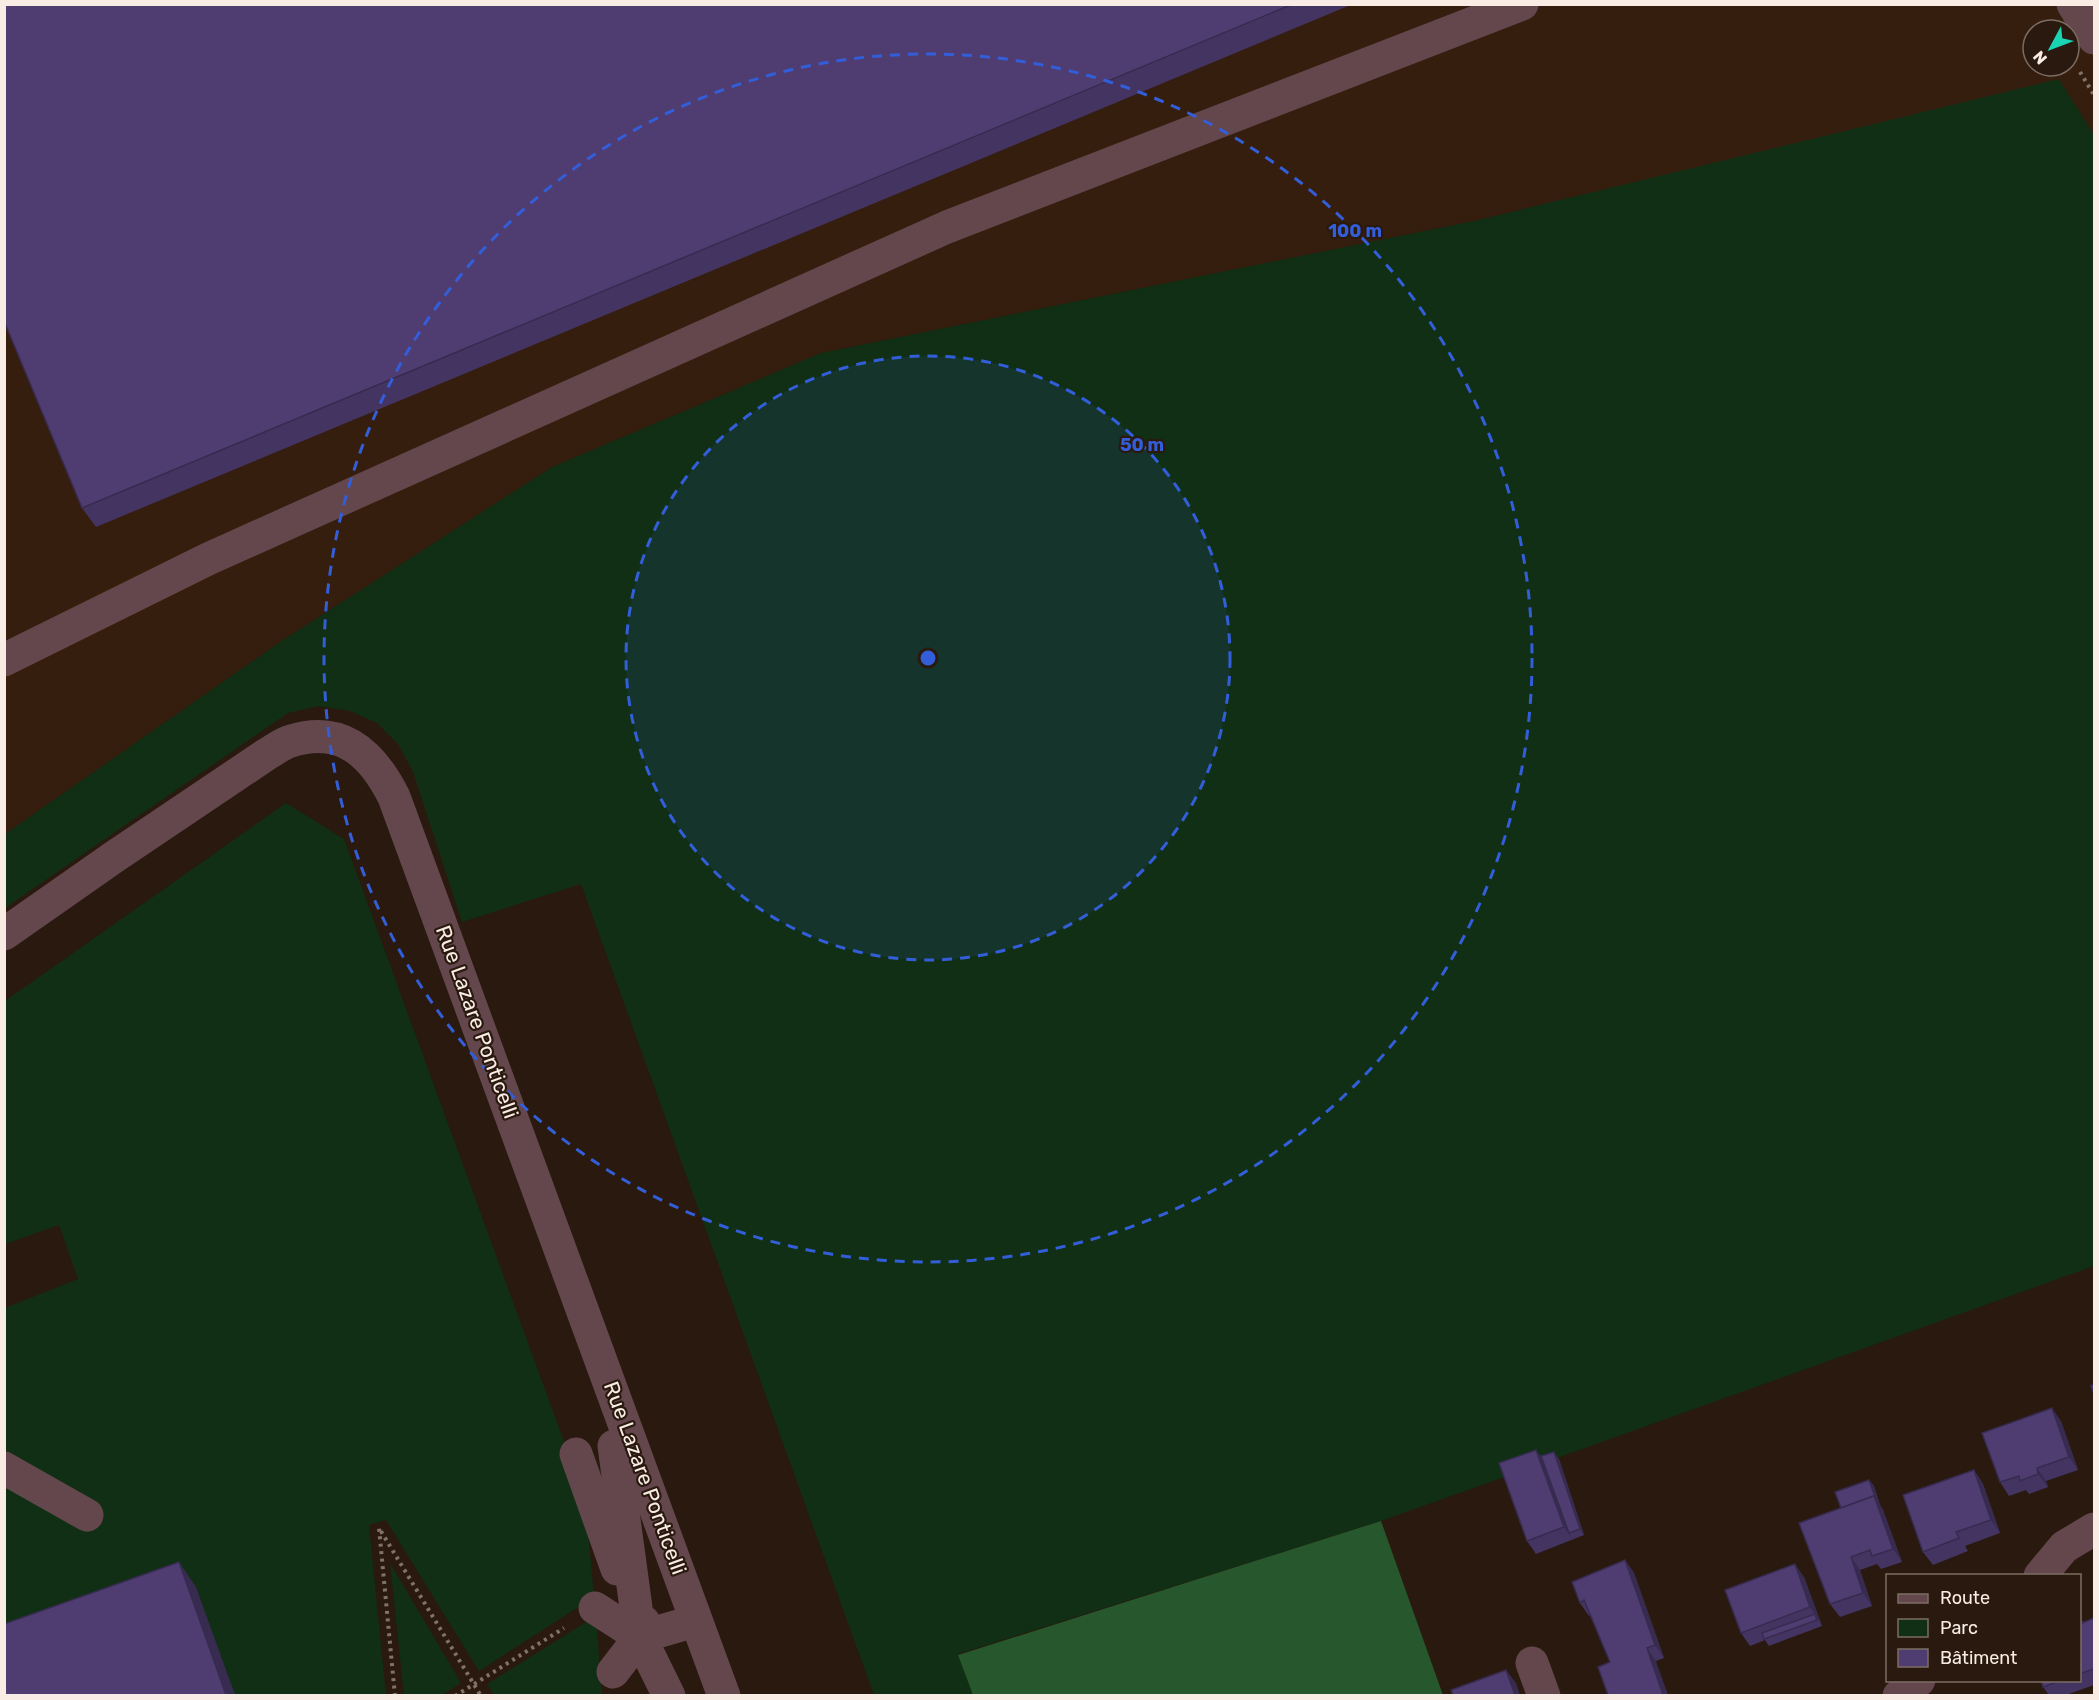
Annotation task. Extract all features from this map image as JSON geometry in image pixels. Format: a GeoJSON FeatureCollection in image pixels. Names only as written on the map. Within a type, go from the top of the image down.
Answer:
{"type":"FeatureCollection","features":[{"type":"Feature","properties":{"kind":"street"},"geometry":{"type":"LineString","coordinates":[[4,660],[208,559],[947,227],[1522,4]]}},
{"type":"Feature","properties":{"kind":"street"},"geometry":{"type":"LineString","coordinates":[[2073,4],[2094,38]]}},
{"type":"Feature","properties":{"kind":"street","name":"Rue Lazare Ponticelli"},"geometry":{"type":"LineString","coordinates":[[4,934],[123,850],[289,741],[327,736],[346,742],[367,756],[383,775],[394,796],[724,1695]]}},
{"type":"Feature","properties":{"kind":"street"},"geometry":{"type":"LineString","coordinates":[[614,1446],[640,1637],[669,1695]]}},
{"type":"Feature","properties":{"kind":"street"},"geometry":{"type":"LineString","coordinates":[[576,1454],[662,1695]]}},
{"type":"Feature","properties":{"kind":"street"},"geometry":{"type":"LineString","coordinates":[[4,1468],[87,1515]]}},
{"type":"Feature","properties":{"kind":"street"},"geometry":{"type":"LineString","coordinates":[[2041,1574],[2064,1547],[2094,1529]]}},
{"type":"Feature","properties":{"kind":"street"},"geometry":{"type":"LineString","coordinates":[[613,1672],[640,1637],[656,1565]]}},
{"type":"Feature","properties":{"kind":"street"},"geometry":{"type":"LineString","coordinates":[[595,1608],[640,1637],[679,1695]]}},
{"type":"Feature","properties":{"kind":"street"},"geometry":{"type":"LineString","coordinates":[[640,1637],[678,1626]]}},
{"type":"Feature","properties":{"kind":"street"},"geometry":{"type":"LineString","coordinates":[[1532,1663],[1544,1695]]}},
{"type":"Feature","properties":{"kind":"street"},"geometry":{"type":"LineString","coordinates":[[1899,1695],[1916,1682]]}},
{"type":"Feature","properties":{"kind":"path"},"geometry":{"type":"LineString","coordinates":[[395,1695],[379,1528],[481,1695]]}},
{"type":"Feature","properties":{"kind":"path"},"geometry":{"type":"LineString","coordinates":[[455,1695],[595,1608]]}},
{"type":"Feature","properties":{"kind":"shaded area"},"geometry":{"type":"Polygon","coordinates":[[[5,5],[2094,5],[2094,135],[2059,80],[1474,221],[821,353],[552,467],[280,642],[5,834],[5,5]]]}},
{"type":"Feature","properties":{"kind":"green space"},"geometry":{"type":"Polygon","coordinates":[[[2059,79],[2094,135],[2094,1266],[1381,1521],[958,1654],[973,1695],[874,1695],[581,884],[462,922],[413,772],[398,744],[377,723],[350,711],[319,706],[288,713],[5,908],[5,834],[280,642],[552,467],[821,353],[1474,221],[2059,79]]]}},
{"type":"Feature","properties":{"kind":"green space"},"geometry":{"type":"Polygon","coordinates":[[[286,803],[344,839],[585,1499],[594,1597],[479,1671],[386,1520],[369,1525],[386,1695],[235,1695],[5,1656],[5,1308],[78,1279],[59,1225],[5,1244],[5,1001],[286,803]]]}},
{"type":"Feature","properties":{"kind":"green space"},"geometry":{"type":"Polygon","coordinates":[[[1381,1521],[1443,1695],[973,1695],[958,1655],[1381,1521]]]}},
{"type":"Feature","properties":{"kind":"green space"},"geometry":{"type":"Polygon","coordinates":[[[390,1563],[461,1683],[442,1695],[404,1695],[390,1563]]]}},
{"type":"Feature","properties":{"kind":"green space"},"geometry":{"type":"Polygon","coordinates":[[[596,1616],[602,1695],[494,1695],[487,1684],[596,1616]]]}},
{"type":"Feature","properties":{"kind":"building"},"geometry":{"type":"Polygon","coordinates":[[[4,4],[1293,4],[82,508],[4,321],[4,4]]]}},
{"type":"Feature","properties":{"kind":"building"},"geometry":{"type":"Polygon","coordinates":[[[2052,1408],[2069,1457],[2037,1468],[2038,1474],[2020,1481],[2019,1476],[2000,1482],[1982,1433],[2052,1408]]]}},
{"type":"Feature","properties":{"kind":"building"},"geometry":{"type":"Polygon","coordinates":[[[1536,1450],[1564,1527],[1527,1541],[1499,1463],[1536,1450]]]}},
{"type":"Feature","properties":{"kind":"building"},"geometry":{"type":"Polygon","coordinates":[[[1554,1452],[1580,1529],[1569,1533],[1541,1456],[1554,1452]]]}},
{"type":"Feature","properties":{"kind":"building"},"geometry":{"type":"Polygon","coordinates":[[[1974,1470],[1991,1520],[1956,1532],[1959,1538],[1923,1552],[1903,1495],[1974,1470]]]}},
{"type":"Feature","properties":{"kind":"building"},"geometry":{"type":"Polygon","coordinates":[[[1869,1480],[1876,1499],[1874,1496],[1841,1508],[1835,1492],[1869,1480]]]}},
{"type":"Feature","properties":{"kind":"building"},"geometry":{"type":"Polygon","coordinates":[[[1874,1496],[1893,1549],[1872,1556],[1870,1550],[1851,1557],[1863,1593],[1830,1604],[1799,1523],[1874,1496]]]}},
{"type":"Feature","properties":{"kind":"building"},"geometry":{"type":"Polygon","coordinates":[[[1625,1560],[1655,1645],[1647,1648],[1663,1695],[1608,1695],[1598,1667],[1610,1662],[1584,1600],[1580,1603],[1572,1582],[1625,1560]]]}},
{"type":"Feature","properties":{"kind":"building"},"geometry":{"type":"Polygon","coordinates":[[[179,1562],[226,1695],[4,1695],[4,1624],[179,1562]]]}},
{"type":"Feature","properties":{"kind":"building"},"geometry":{"type":"Polygon","coordinates":[[[1795,1564],[1810,1607],[1741,1633],[1725,1590],[1795,1564]]]}},
{"type":"Feature","properties":{"kind":"building"},"geometry":{"type":"Polygon","coordinates":[[[1815,1614],[1817,1620],[1764,1639],[1762,1633],[1815,1614]]]}},
{"type":"Feature","properties":{"kind":"building"},"geometry":{"type":"Polygon","coordinates":[[[2094,1618],[2094,1669],[2081,1673],[2081,1620],[2082,1623],[2094,1618]]]}},
{"type":"Feature","properties":{"kind":"building"},"geometry":{"type":"Polygon","coordinates":[[[1506,1670],[1515,1695],[1453,1695],[1451,1690],[1506,1670]]]}},
{"type":"Feature","properties":{"kind":"building"},"geometry":{"type":"Polygon","coordinates":[[[2042,1682],[2057,1682],[2043,1687],[2042,1682]]]}}]}
